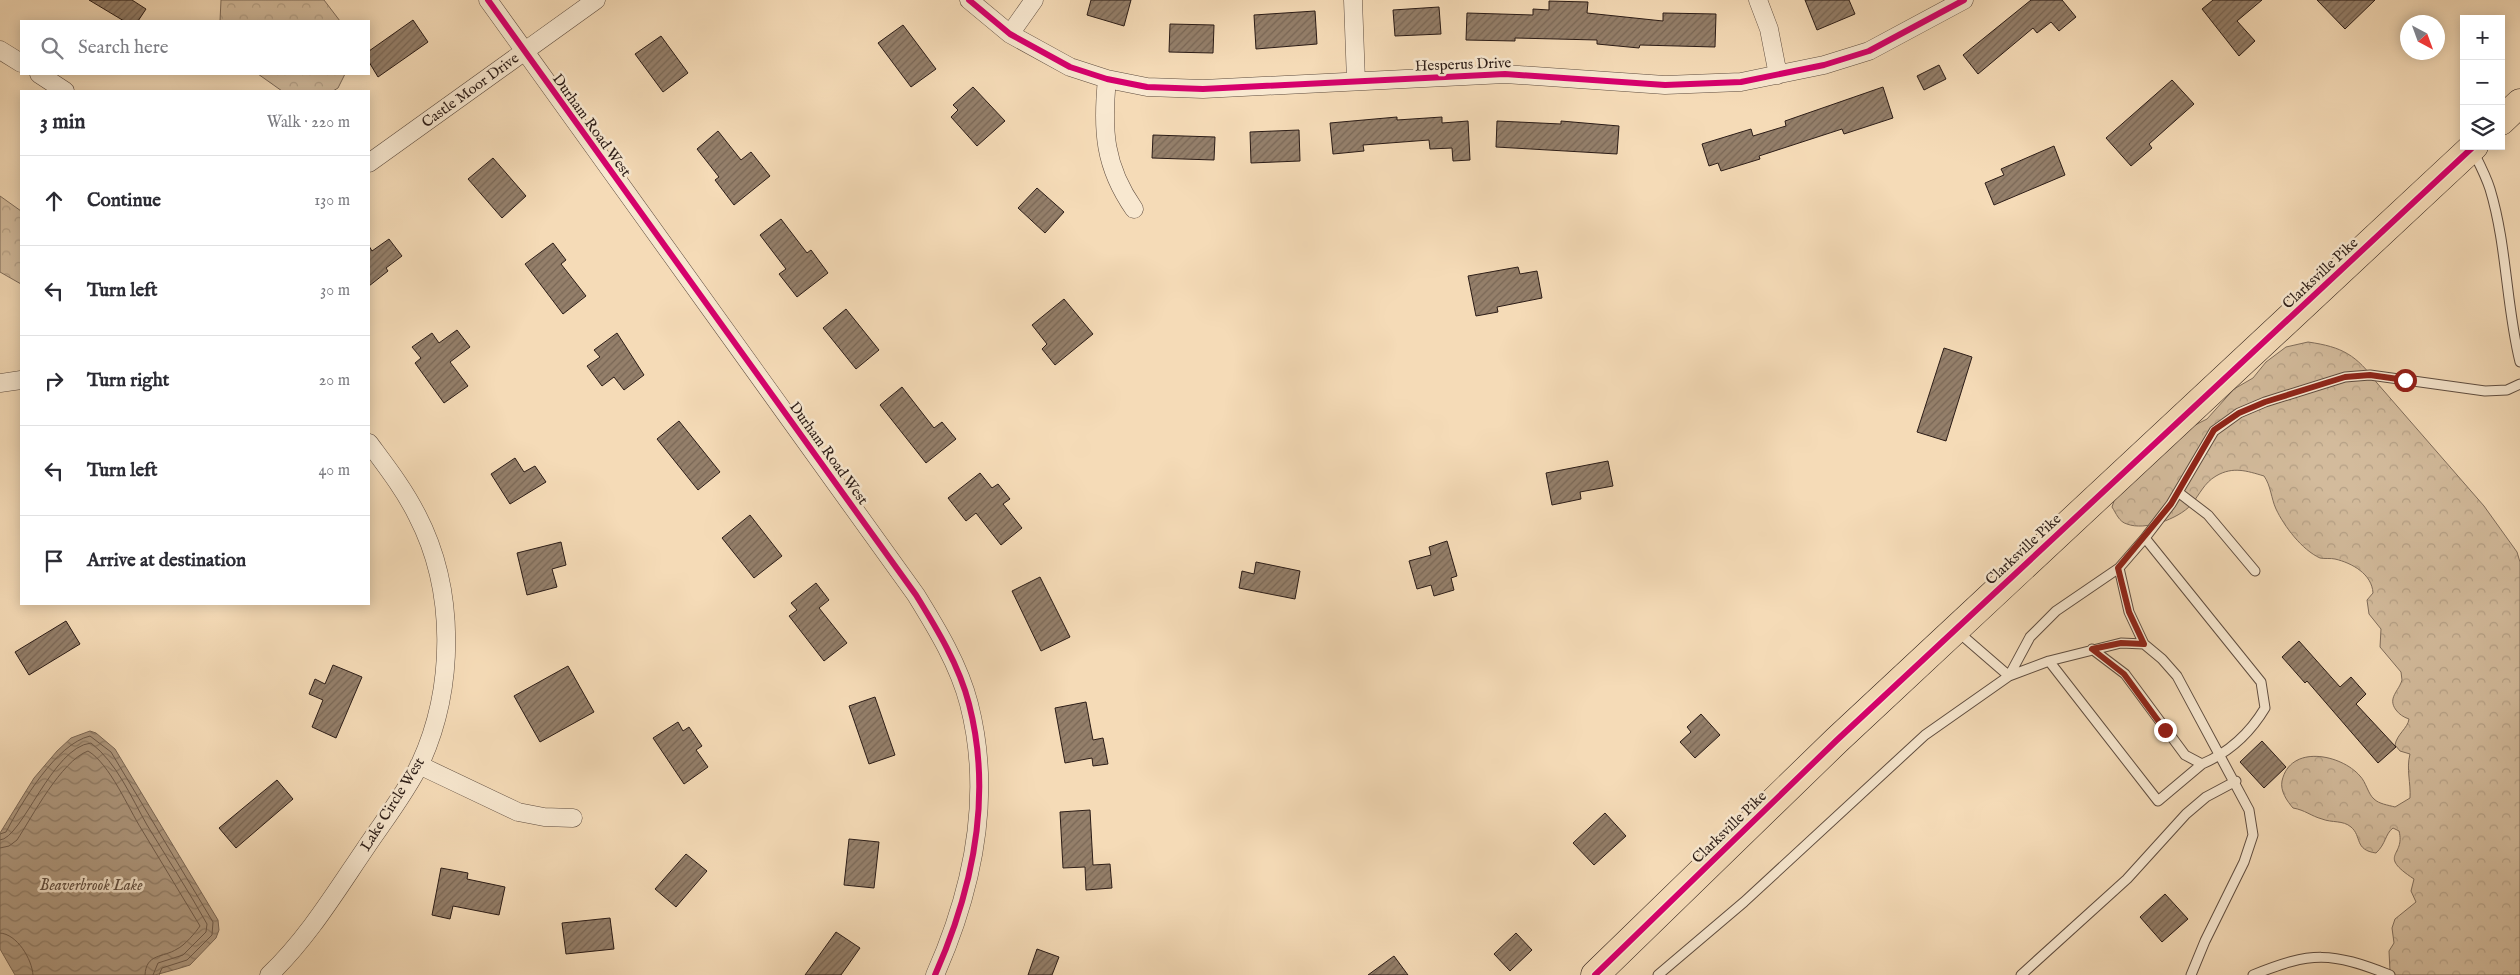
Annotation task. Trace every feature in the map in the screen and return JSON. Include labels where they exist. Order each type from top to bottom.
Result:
[{"type":"main road","points":[[2505,117],[2520,103]]},
{"type":"main road","name":"Clarksville Pike","points":[[1595,975],[1837,740],[2470,150]]},
{"type":"street","name":"Durham Road West","points":[[488,0],[916,595],[935,625],[956,666],[969,703],[977,745],[980,790],[979,828],[970,873],[956,920],[935,975]]},
{"type":"street","name":"Castle Moor Drive","points":[[370,162],[596,0]]},
{"type":"street","name":"Hesperus Drive","points":[[968,0],[1010,34],[1070,67],[1107,80],[1147,87],[1203,89],[1505,74],[1665,85],[1706,85],[1741,82],[1778,76],[1869,51],[1964,0]]},
{"type":"street","points":[[1010,34],[1034,0]]},
{"type":"street","points":[[1352,0],[1356,81]]},
{"type":"street","points":[[1758,0],[1769,29],[1778,76]]},
{"type":"street","points":[[0,50],[20,62]]},
{"type":"street","points":[[41,75],[63,90]]},
{"type":"street","points":[[1107,80],[1104,112],[1106,149],[1118,181],[1134,209]]},
{"type":"street","points":[[0,382],[20,380]]},
{"type":"street","name":"Lake Circle West","points":[[269,975],[298,944],[328,904],[419,765],[432,733],[446,662],[446,624],[440,586],[431,549],[417,516],[397,482],[370,444]]},
{"type":"street","points":[[419,765],[518,812],[544,817],[573,818]]},
{"type":"lane","points":[[2474,150],[2490,188],[2494,206],[2514,340],[2520,362]]},
{"type":"lane","points":[[2009,676],[2030,638],[2056,611],[2118,568],[2145,538],[2178,492],[2214,430],[2239,413],[2265,402],[2345,377],[2370,375],[2485,391],[2507,390],[2520,384]]},
{"type":"lane","points":[[2178,492],[2208,515],[2255,571]]},
{"type":"lane","points":[[2049,661],[2158,801],[2202,764],[2222,756],[2253,727],[2265,708],[2262,682],[2145,538]]},
{"type":"lane","points":[[2118,568],[2129,612],[2144,644],[2162,659],[2177,676],[2236,781],[2250,810],[2253,835],[2244,862],[2205,941],[2191,975]]},
{"type":"lane","points":[[1955,630],[2009,676]]},
{"type":"lane","points":[[1658,975],[1744,902],[1925,735],[2009,676],[2049,661],[2092,649],[2121,643],[2144,644]]},
{"type":"lane","points":[[2092,649],[2124,674],[2186,755],[2202,764]]},
{"type":"lane","points":[[2020,975],[2127,878],[2186,814],[2206,797],[2236,781]]},
{"type":"lane","points":[[2253,975],[2283,963],[2322,956],[2353,961],[2390,975]]},
{"type":"green space","points":[[221,0],[324,0],[339,20],[220,20]]},
{"type":"green space","points":[[259,75],[344,75],[338,88],[335,90],[281,90]]},
{"type":"green space","points":[[0,196],[20,210],[20,283],[0,272]]},
{"type":"green space","points":[[2308,342],[2340,350],[2362,365],[2484,506],[2517,552],[2520,562],[2520,975],[2386,975],[2390,971],[2389,951],[2394,943],[2392,928],[2395,919],[2416,902],[2411,891],[2414,879],[2403,871],[2394,860],[2399,846],[2399,831],[2393,828],[2376,853],[2369,851],[2361,846],[2351,827],[2341,822],[2326,820],[2293,808],[2283,792],[2282,781],[2287,769],[2305,757],[2317,756],[2341,762],[2352,768],[2362,779],[2372,797],[2378,802],[2395,807],[2410,798],[2408,765],[2410,754],[2400,751],[2395,745],[2409,719],[2398,713],[2393,702],[2394,695],[2401,684],[2401,672],[2380,647],[2381,629],[2369,614],[2367,600],[2373,593],[2372,586],[2365,575],[2348,563],[2335,559],[2320,558],[2307,549],[2294,537],[2279,516],[2264,476],[2252,472],[2234,470],[2216,476],[2205,485],[2191,505],[2185,510],[2170,519],[2152,525],[2134,526],[2124,523],[2112,507],[2115,498],[2191,427],[2207,419],[2234,389],[2253,378],[2266,362],[2286,347]]},
{"type":"water","name":"Beaverbrook Lake","points":[[90,731],[96,733],[115,749],[218,920],[219,930],[216,938],[190,965],[155,975],[15,975],[0,949],[0,833],[34,778],[57,751],[71,738]]},
{"type":"building","points":[[89,0],[132,0],[146,9],[139,20],[122,20]]},
{"type":"building","points":[[1091,0],[1131,0],[1124,26],[1087,15]]},
{"type":"building","points":[[1805,0],[1849,0],[1855,14],[1817,30]]},
{"type":"building","points":[[2031,0],[2062,0],[2076,17],[2059,31],[2051,22],[2037,33],[2033,28],[1978,74],[1963,55]]},
{"type":"building","points":[[2213,0],[2262,0],[2237,21],[2255,41],[2239,56],[2202,9]]},
{"type":"building","points":[[2317,0],[2375,0],[2345,29]]},
{"type":"building","points":[[1549,1],[1588,2],[1587,13],[1663,21],[1663,13],[1716,14],[1715,47],[1640,45],[1639,48],[1597,44],[1597,40],[1515,38],[1515,41],[1466,40],[1467,13],[1533,15],[1533,9],[1549,10]]},
{"type":"building","points":[[1439,7],[1441,34],[1395,36],[1393,10]]},
{"type":"building","points":[[1315,11],[1317,44],[1256,49],[1254,15]]},
{"type":"building","points":[[413,20],[428,42],[378,77],[370,64],[370,50]]},
{"type":"building","points":[[1170,24],[1214,25],[1213,53],[1169,52]]},
{"type":"building","points":[[903,25],[936,69],[911,87],[878,43]]},
{"type":"building","points":[[661,36],[688,73],[663,92],[635,54]]},
{"type":"building","points":[[1939,65],[1946,79],[1924,90],[1917,76]]},
{"type":"building","points":[[2172,80],[2194,104],[2149,144],[2152,148],[2131,166],[2106,138]]},
{"type":"building","points":[[973,87],[1005,121],[977,146],[951,117],[958,110],[953,105]]},
{"type":"building","points":[[1883,87],[1893,118],[1844,134],[1842,129],[1759,156],[1760,159],[1721,171],[1718,163],[1709,166],[1702,144],[1751,129],[1753,136],[1786,126],[1785,121]]},
{"type":"building","points":[[1397,117],[1397,120],[1442,117],[1442,123],[1468,121],[1470,160],[1453,161],[1452,148],[1430,149],[1429,140],[1363,145],[1364,151],[1333,154],[1330,123]]},
{"type":"building","points":[[1497,121],[1561,124],[1561,121],[1619,126],[1617,154],[1496,147]]},
{"type":"building","points":[[1299,130],[1300,161],[1251,163],[1250,132]]},
{"type":"building","points":[[718,131],[741,160],[751,152],[770,176],[734,205],[715,180],[719,177],[697,149]]},
{"type":"building","points":[[1153,135],[1215,137],[1214,160],[1152,158]]},
{"type":"building","points":[[2054,146],[2065,175],[1994,205],[1985,183],[2004,175],[2001,169]]},
{"type":"building","points":[[493,158],[526,196],[502,218],[468,179]]},
{"type":"building","points":[[1037,188],[1064,212],[1045,233],[1018,208]]},
{"type":"building","points":[[781,219],[807,253],[811,250],[828,273],[797,297],[779,274],[786,269],[760,235]]},
{"type":"building","points":[[389,239],[402,256],[386,268],[388,271],[370,285],[370,248],[372,251]]},
{"type":"building","points":[[553,243],[566,260],[561,264],[586,296],[563,314],[525,264]]},
{"type":"building","points":[[1518,267],[1520,274],[1537,271],[1542,298],[1497,307],[1498,312],[1476,316],[1468,276]]},
{"type":"building","points":[[1064,299],[1093,334],[1055,365],[1042,349],[1047,344],[1032,325]]},
{"type":"building","points":[[846,309],[879,350],[856,369],[823,328]]},
{"type":"building","points":[[457,330],[470,347],[450,362],[468,386],[444,403],[415,363],[421,358],[412,347],[432,333],[439,343]]},
{"type":"building","points":[[617,333],[644,375],[624,390],[614,377],[602,386],[587,366],[600,357],[594,350]]},
{"type":"building","points":[[1944,348],[1972,357],[1946,441],[1917,432]]},
{"type":"building","points":[[902,387],[934,428],[942,422],[956,439],[926,463],[880,405]]},
{"type":"building","points":[[679,421],[720,472],[698,490],[657,439]]},
{"type":"building","points":[[515,458],[524,472],[535,466],[546,482],[510,504],[491,474]]},
{"type":"building","points":[[1608,461],[1613,486],[1580,492],[1581,499],[1552,505],[1546,473]]},
{"type":"building","points":[[980,473],[992,488],[998,484],[1010,499],[1003,504],[1022,528],[1001,545],[976,513],[966,521],[948,498]]},
{"type":"building","points":[[750,515],[782,556],[754,578],[722,538]]},
{"type":"building","points":[[1447,541],[1457,576],[1451,578],[1454,590],[1434,596],[1431,585],[1417,589],[1409,561],[1431,555],[1429,547]]},
{"type":"building","points":[[561,542],[566,565],[552,569],[557,587],[527,595],[517,553]]},
{"type":"building","points":[[1256,562],[1300,571],[1295,599],[1239,588],[1242,571],[1254,574]]},
{"type":"building","points":[[1040,577],[1070,637],[1041,651],[1012,591]]},
{"type":"building","points":[[816,583],[829,600],[819,608],[847,643],[824,661],[789,616],[797,610],[791,603]]},
{"type":"building","points":[[66,621],[80,644],[29,675],[15,652]]},
{"type":"building","points":[[2299,641],[2340,687],[2351,677],[2366,694],[2356,704],[2396,747],[2378,763],[2307,681],[2305,683],[2282,657]]},
{"type":"building","points":[[333,665],[362,677],[336,738],[312,727],[323,700],[309,694],[315,679],[325,684]]},
{"type":"building","points":[[568,666],[594,712],[540,742],[514,696]]},
{"type":"building","points":[[875,697],[895,755],[869,764],[849,706]]},
{"type":"building","points":[[1086,702],[1093,740],[1103,738],[1108,764],[1093,766],[1092,758],[1065,763],[1055,708]]},
{"type":"building","points":[[1701,714],[1720,735],[1695,758],[1680,742],[1691,732],[1687,727]]},
{"type":"building","points":[[678,722],[683,731],[689,727],[702,746],[696,750],[708,767],[684,784],[653,738]]},
{"type":"building","points":[[2262,741],[2286,767],[2264,788],[2240,762]]},
{"type":"building","points":[[277,780],[293,799],[236,848],[219,828]]},
{"type":"building","points":[[1090,810],[1093,865],[1110,864],[1112,888],[1086,890],[1085,867],[1063,868],[1060,812]]},
{"type":"building","points":[[1605,813],[1626,836],[1594,865],[1573,843]]},
{"type":"building","points":[[849,839],[879,842],[874,888],[844,885]]},
{"type":"building","points":[[686,854],[707,871],[676,907],[655,889]]},
{"type":"building","points":[[441,868],[468,873],[467,879],[505,887],[499,915],[453,906],[450,919],[432,915]]},
{"type":"building","points":[[2165,894],[2188,919],[2162,942],[2140,917]]},
{"type":"building","points":[[610,918],[614,949],[566,954],[562,923]]},
{"type":"building","points":[[836,932],[860,948],[841,975],[805,975]]},
{"type":"building","points":[[1516,933],[1532,950],[1510,971],[1494,954]]},
{"type":"building","points":[[1037,949],[1059,957],[1052,975],[1028,975]]},
{"type":"building","points":[[1394,956],[1408,975],[1368,975]]},
{"type":"cycle path","points":[[488,0],[916,595],[953,661],[965,690],[976,739],[979,773],[979,808],[969,876],[960,909],[935,975]]},
{"type":"cycle path","points":[[969,0],[1010,34],[1070,67],[1107,79],[1147,87],[1203,89],[1505,74],[1665,85],[1741,82],[1824,65],[1869,51],[1964,0]]},
{"type":"cycle path","points":[[1595,975],[1837,740],[2470,150]]},
{"type":"route","points":[[2165,730],[2124,674],[2092,649],[2121,643],[2144,644],[2129,612],[2118,568],[2145,538],[2171,504],[2214,430],[2239,413],[2265,402],[2345,377],[2370,375],[2405,380]]}]
